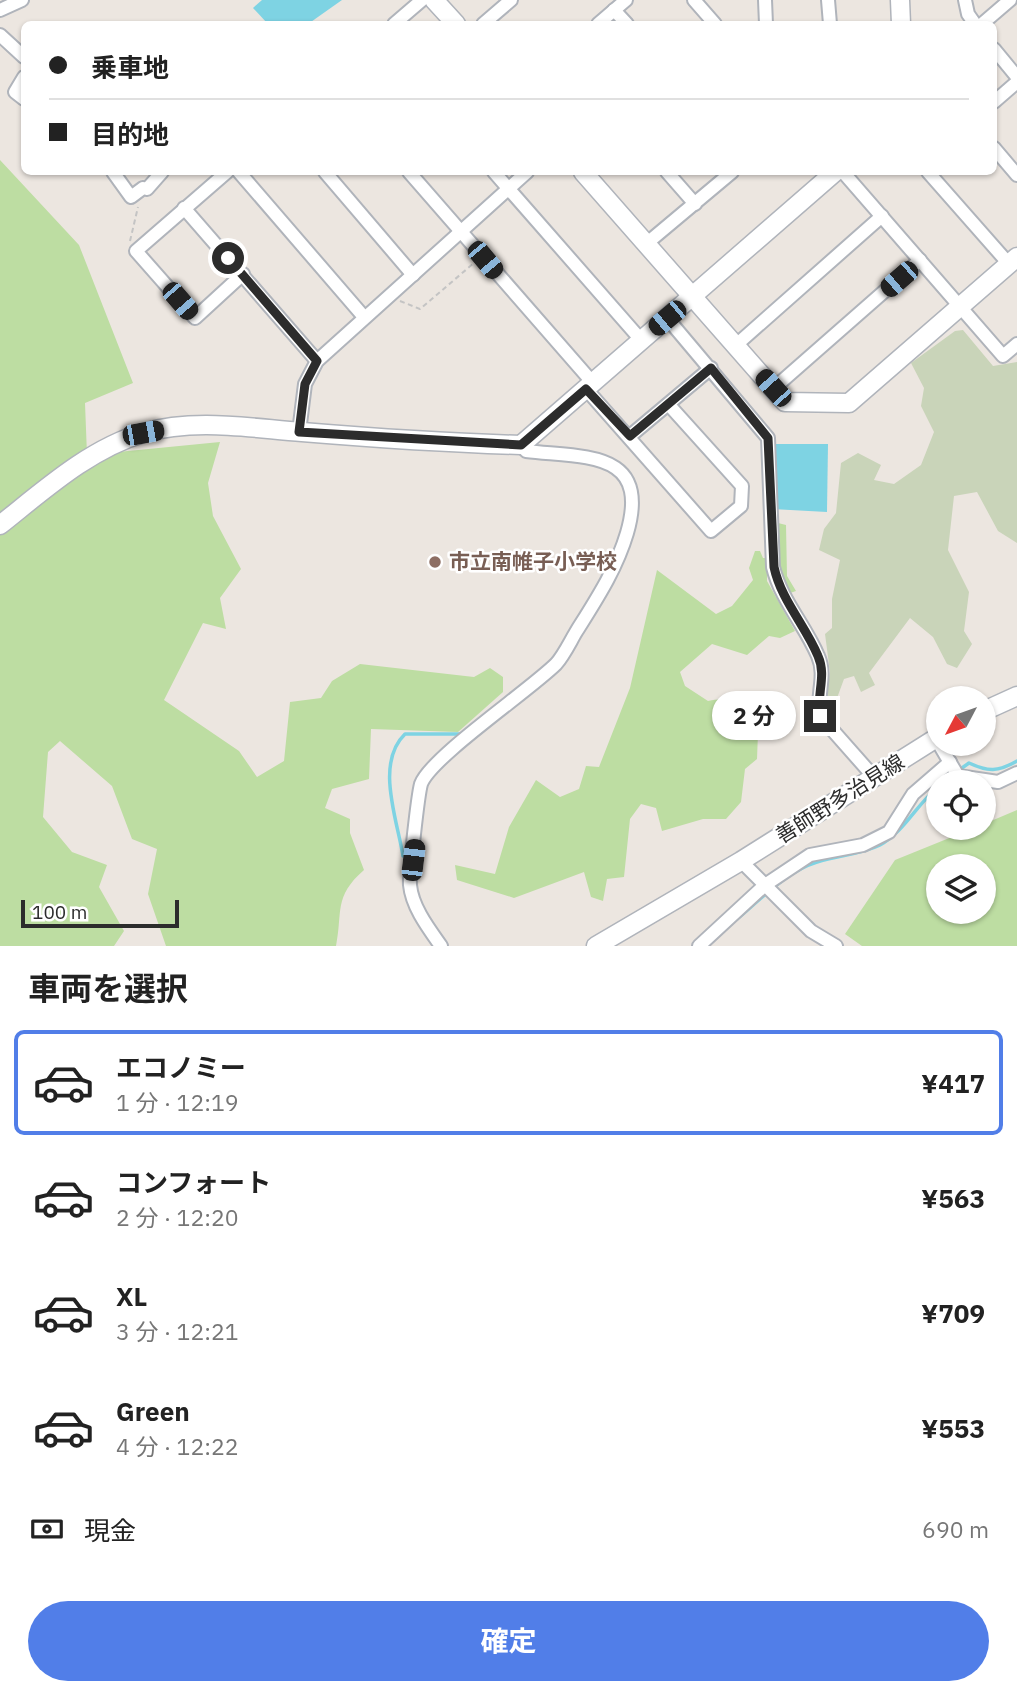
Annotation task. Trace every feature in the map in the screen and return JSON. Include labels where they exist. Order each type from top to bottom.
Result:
[{"type":"street","points":[[0,10],[22,0]]},
{"type":"street","points":[[398,21],[422,0]]},
{"type":"street","points":[[434,0],[453,21]]},
{"type":"street","points":[[486,21],[511,0]]},
{"type":"street","points":[[601,21],[626,0]]},
{"type":"street","points":[[694,0],[712,21]]},
{"type":"street","points":[[765,0],[766,21]]},
{"type":"street","points":[[828,0],[830,21]]},
{"type":"street","points":[[900,0],[901,21]]},
{"type":"street","points":[[965,0],[968,14],[973,21]]},
{"type":"street","points":[[986,21],[1010,0]]},
{"type":"street","points":[[614,10],[624,21]]},
{"type":"street","points":[[0,35],[21,54]]},
{"type":"street","points":[[997,53],[1017,79],[997,99]]},
{"type":"street","points":[[21,82],[15,92],[21,97]]},
{"type":"street","points":[[997,151],[1016,172]]},
{"type":"street","points":[[115,175],[131,197],[147,189],[159,175]]},
{"type":"street","points":[[223,175],[136,251],[195,318],[243,274]]},
{"type":"street","points":[[242,175],[364,317]]},
{"type":"street","points":[[328,175],[414,275]]},
{"type":"street","points":[[412,175],[710,531],[741,506],[742,486],[669,405]]},
{"type":"street","points":[[497,175],[642,341]]},
{"type":"street","points":[[299,432],[305,384],[317,361],[523,175]]},
{"type":"street","points":[[586,175],[785,402],[849,404],[1013,260],[931,175]]},
{"type":"street","points":[[670,175],[695,204]]},
{"type":"street","points":[[646,244],[729,175]]},
{"type":"street","points":[[0,525],[58,480],[110,445],[143,433],[210,425],[521,445],[832,175]]},
{"type":"street","points":[[846,175],[1003,356],[1017,344]]},
{"type":"street","points":[[184,208],[317,361]]},
{"type":"street","points":[[735,346],[882,216]]},
{"type":"street","points":[[773,388],[920,260]]},
{"type":"street","points":[[667,318],[768,438],[774,567],[778,585],[818,657],[823,676],[818,707],[820,716],[873,776]]},
{"type":"street","points":[[630,436],[711,368]]},
{"type":"street","points":[[440,945],[427,928],[410,886],[421,784],[429,772],[468,737],[558,662],[614,570],[634,510],[633,494],[624,473],[611,463],[597,458],[526,452],[521,445]]},
{"type":"street","points":[[996,706],[1017,696]]},
{"type":"street","name":"善師野多治見線","points":[[596,946],[741,861],[873,776],[926,747]]},
{"type":"street","points":[[947,756],[954,768],[998,782],[1017,773]]},
{"type":"street","points":[[699,946],[765,885],[810,855],[863,845],[884,835],[913,794],[954,768]]},
{"type":"street","points":[[741,861],[811,931],[836,946]]},
{"type":"path","points":[[136,251],[129,245],[131,231],[138,199],[147,189]]},
{"type":"path","points":[[390,296],[420,309],[482,256]]},
{"type":"green space","points":[[0,160],[79,245],[133,383],[85,403],[87,455],[220,442],[208,483],[213,516],[241,569],[220,598],[226,629],[203,623],[164,700],[239,751],[257,777],[284,761],[290,702],[321,698],[332,681],[360,664],[474,677],[490,668],[503,677],[503,692],[458,732],[371,729],[369,779],[332,789],[325,808],[350,819],[350,833],[364,870],[343,897],[336,946],[166,946],[148,894],[157,849],[132,839],[112,786],[60,741],[48,752],[43,817],[72,852],[107,865],[99,887],[124,931],[114,946],[0,946]]},
{"type":"green space","points":[[963,330],[993,366],[1017,362],[1017,543],[998,531],[977,492],[954,496],[948,550],[969,592],[964,631],[972,644],[957,668],[947,664],[933,637],[910,618],[869,673],[875,685],[861,692],[854,676],[844,679],[833,709],[825,707],[830,672],[825,634],[832,628],[832,599],[840,560],[819,550],[824,529],[836,513],[841,463],[858,453],[881,465],[874,480],[894,484],[921,465],[934,432],[921,406],[924,388],[911,363],[955,331]]},
{"type":"green space","points":[[778,523],[786,525],[787,576],[796,591],[787,594],[776,572],[767,574],[767,581],[795,631],[780,638],[769,636],[747,655],[712,644],[680,672],[685,686],[708,701],[738,701],[783,720],[784,726],[758,733],[757,759],[745,769],[741,802],[726,819],[703,819],[662,831],[656,808],[641,804],[630,819],[624,877],[607,879],[603,901],[591,897],[584,872],[514,898],[457,880],[455,865],[495,874],[509,827],[536,780],[560,797],[579,789],[586,766],[599,767],[630,688],[657,570],[716,614],[732,606],[753,580],[749,568],[755,551],[760,551],[763,558],[775,558]]},
{"type":"green space","points":[[1017,810],[1017,946],[862,946],[845,934],[895,860],[944,840],[996,840],[996,819]]},
{"type":"water","points":[[262,0],[342,0],[312,21],[265,21],[253,8]]},
{"type":"water","points":[[775,444],[828,444],[827,512],[772,509]]},
{"type":"waterway","points":[[403,856],[390,792],[391,760],[396,746],[405,734],[463,734]]},
{"type":"waterway","points":[[993,770],[1017,761]]},
{"type":"waterway","points":[[959,770],[969,763],[993,770]]},
{"type":"waterway","points":[[737,919],[775,886],[806,866],[880,845],[903,825],[926,798]]},
{"type":"place","name":"市立南帷子小学校","points":[[435,562]]},
{"type":"route","points":[[228,258],[317,361],[305,384],[299,432],[439,443],[521,445],[586,389],[630,436],[711,368],[768,438],[774,567],[778,585],[818,657],[823,676],[818,707],[820,716]]}]
